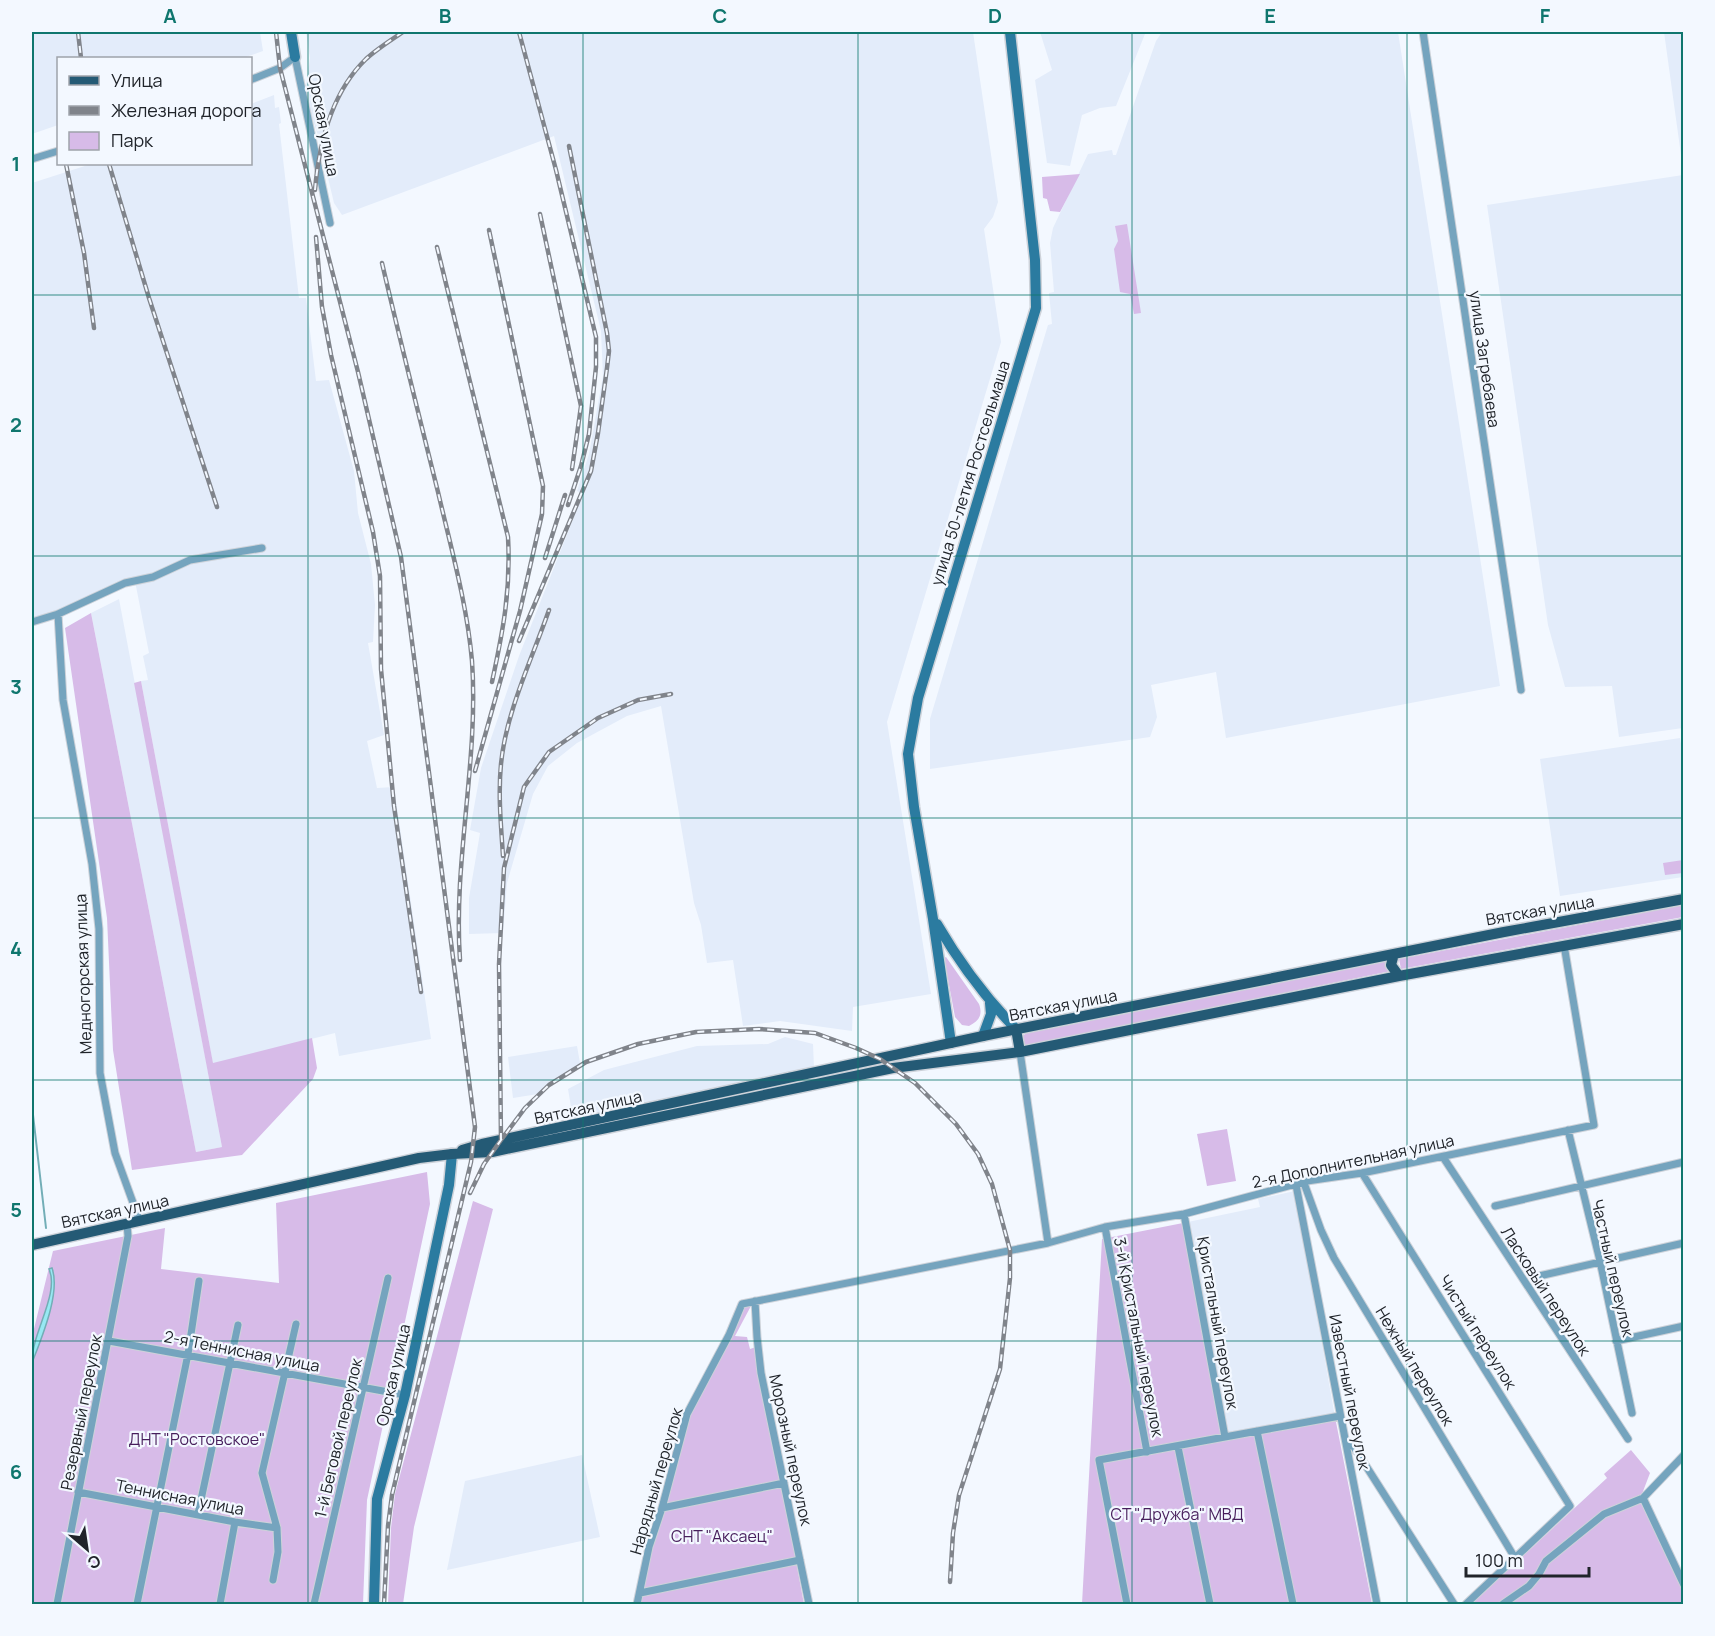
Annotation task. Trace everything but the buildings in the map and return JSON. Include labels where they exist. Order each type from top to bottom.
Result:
[{"type":"main road","name":"Орская улица","points":[[291,32],[295,57]]},
{"type":"main road","name":"улица 50-летия Ростсельмаша","points":[[951,1043],[914,807],[908,754],[918,698],[1036,308],[1035,261],[1010,32]]},
{"type":"main road","name":"Вятская улица","points":[[452,1154],[483,1144],[1016,1029],[1683,899]]},
{"type":"main road","points":[[933,919],[990,1003],[1016,1029],[1020,1052]]},
{"type":"main road","name":"Вятская улица","points":[[32,1245],[390,1164],[452,1154],[492,1152],[893,1068],[1020,1052],[1400,976],[1683,924]]},
{"type":"main road","points":[[1394,954],[1391,965],[1400,976]]},
{"type":"main road","points":[[973,1059],[991,1014],[990,1003]]},
{"type":"main road","points":[[951,1043],[954,1062]]},
{"type":"main road","name":"Орская улица","points":[[374,1605],[377,1499],[405,1395],[449,1185],[452,1154]]},
{"type":"street","name":"улица Загребаева","points":[[1423,32],[1521,690]]},
{"type":"street","points":[[252,79],[280,68],[295,57]]},
{"type":"street","name":"Орская улица","points":[[295,57],[330,223]]},
{"type":"street","points":[[32,159],[57,151]]},
{"type":"street","points":[[32,622],[57,614],[125,583],[153,577],[190,560],[262,548]]},
{"type":"street","name":"Медногорская улица","points":[[57,614],[63,700],[92,864],[99,929],[100,1073],[115,1153],[140,1222]]},
{"type":"street","name":"2-я Дополнительная улица","points":[[742,1304],[1048,1243],[1105,1227],[1185,1214],[1300,1184],[1594,1125],[1564,945]]},
{"type":"street","points":[[1020,1052],[1048,1243]]},
{"type":"street","name":"Частный переулок","points":[[1568,1130],[1600,1262],[1632,1413]]},
{"type":"street","name":"Ласковый переулок","points":[[1443,1157],[1628,1439]]},
{"type":"street","points":[[1495,1206],[1683,1161]]},
{"type":"street","name":"Чистый переулок","points":[[1362,1173],[1570,1506],[1515,1558]]},
{"type":"street","name":"Известный переулок","points":[[1300,1184],[1340,1416],[1377,1605]]},
{"type":"street","name":"Нежный переулок","points":[[1300,1184],[1334,1257],[1515,1558]]},
{"type":"street","name":"Кристальный переулок","points":[[1185,1214],[1226,1437]]},
{"type":"street","name":"Резервный переулок","points":[[57,1605],[109,1341],[128,1236],[127,1224]]},
{"type":"street","name":"3-й Кристальный переулок","points":[[1105,1227],[1147,1452]]},
{"type":"street","points":[[1539,1276],[1683,1243]]},
{"type":"street","name":"1-й Беговой переулок","points":[[314,1605],[388,1278]]},
{"type":"street","points":[[137,1605],[188,1354],[200,1281]]},
{"type":"street","name":"Морозный переулок","points":[[756,1301],[761,1373],[809,1605]]},
{"type":"street","name":"Нарядный переулок","points":[[637,1605],[649,1547],[687,1414],[729,1335],[742,1304]]},
{"type":"street","points":[[273,1581],[278,1552],[278,1528],[262,1473],[296,1324]]},
{"type":"street","points":[[198,1514],[238,1325]]},
{"type":"street","points":[[1616,1341],[1683,1326]]},
{"type":"street","name":"2-я Теннисная улица","points":[[109,1341],[405,1395]]},
{"type":"street","points":[[1127,1605],[1099,1460],[1340,1416]]},
{"type":"street","points":[[1257,1431],[1293,1605]]},
{"type":"street","points":[[1346,1443],[1352,1444],[1454,1605]]},
{"type":"street","points":[[1178,1447],[1210,1605]]},
{"type":"street","points":[[1503,1605],[1529,1586],[1546,1561],[1604,1514],[1643,1498],[1683,1455]]},
{"type":"street","points":[[662,1508],[784,1483]]},
{"type":"street","name":"Теннисная улица","points":[[78,1492],[278,1528]]},
{"type":"street","points":[[1643,1498],[1683,1585]]},
{"type":"street","points":[[220,1605],[235,1522]]},
{"type":"street","points":[[1466,1605],[1515,1558]]},
{"type":"street","points":[[640,1593],[800,1560]]},
{"type":"shaded area","points":[[32,32],[260,32],[263,51],[246,57],[57,57],[57,125],[32,134]]},
{"type":"shaded area","points":[[306,32],[973,32],[998,202],[993,217],[984,229],[1001,342],[887,722],[931,994],[853,1007],[852,1031],[780,1021],[743,1026],[733,960],[707,963],[701,925],[694,903],[661,706],[627,716],[577,743],[548,766],[533,794],[507,883],[503,933],[469,934],[469,898],[480,833],[470,830],[481,768],[519,656],[583,494],[577,491],[589,454],[603,376],[601,331],[554,136],[342,215],[334,203],[324,161],[326,148],[319,139],[310,111],[306,86],[310,58]]},
{"type":"shaded area","points":[[1040,32],[1144,32],[1145,34],[1116,106],[1100,108],[1082,115],[1070,166],[1047,163],[1035,80],[1052,70]]},
{"type":"shaded area","points":[[1162,32],[1398,32],[1500,686],[1226,738],[1216,672],[1151,685],[1157,717],[1150,737],[930,769],[930,719],[1048,325],[1052,324],[1049,293],[1054,292],[1050,243],[1053,228],[1088,154],[1112,150],[1113,155],[1116,155],[1156,41]]},
{"type":"shaded area","points":[[1664,32],[1683,32],[1684,155],[1681,155]]},
{"type":"shaded area","points":[[274,95],[275,108],[279,107],[299,298],[306,298],[316,381],[329,380],[354,471],[358,513],[371,564],[375,605],[373,642],[368,643],[384,735],[367,741],[377,788],[394,787],[431,1039],[339,1056],[335,1033],[213,1064],[141,681],[148,680],[143,656],[149,653],[135,581],[32,623],[32,183],[88,165],[252,165],[252,104]]},
{"type":"shaded area","points":[[1683,175],[1683,728],[1619,737],[1612,686],[1565,687],[1548,625],[1487,205]]},
{"type":"shaded area","points":[[119,599],[222,1147],[196,1152],[91,613]]},
{"type":"shaded area","points":[[1680,738],[1684,760],[1683,877],[1560,896],[1540,759]]},
{"type":"shaded area","points":[[785,1037],[813,1044],[814,1068],[573,1119],[568,1089],[604,1070],[697,1046],[768,1044]]},
{"type":"shaded area","points":[[577,1046],[580,1063],[538,1094],[513,1098],[508,1057]]},
{"type":"shaded area","points":[[1295,1191],[1335,1417],[1224,1438],[1183,1223],[1260,1207],[1258,1199]]},
{"type":"shaded area","points":[[582,1455],[600,1537],[447,1570],[465,1481]]},
{"type":"green space","points":[[1080,174],[1060,212],[1050,211],[1047,199],[1043,198],[1042,177]]},
{"type":"green space","points":[[1127,224],[1141,313],[1134,314],[1130,294],[1120,292],[1114,249],[1118,241],[1115,226]]},
{"type":"green space","points":[[91,613],[196,1152],[222,1147],[134,683],[141,681],[213,1063],[312,1038],[317,1068],[313,1079],[242,1155],[132,1170],[113,1050],[107,918],[65,628]]},
{"type":"green space","points":[[1683,860],[1683,873],[1665,875],[1663,863]]},
{"type":"green space","points":[[1683,905],[1683,917],[1401,969],[1399,959]]},
{"type":"green space","points":[[946,957],[979,1004],[981,1011],[979,1017],[969,1026],[962,1025],[955,1017],[944,958]]},
{"type":"green space","points":[[1388,961],[1391,971],[1031,1045],[1024,1045],[1022,1036],[1027,1033]]},
{"type":"green space","points":[[1227,1129],[1236,1181],[1207,1186],[1197,1134]]},
{"type":"green space","name":"ДНТ \"Ростовское\"","points":[[427,1172],[430,1204],[367,1500],[363,1604],[32,1604],[32,1337],[53,1251],[165,1228],[161,1269],[279,1283],[276,1203]]},
{"type":"green space","points":[[473,1201],[493,1209],[414,1527],[403,1604],[388,1604],[391,1528],[395,1494]]},
{"type":"green space","name":"СТ \"Дружба\" МВД","points":[[1183,1223],[1224,1438],[1335,1417],[1372,1604],[1082,1604],[1102,1239]]},
{"type":"green space","name":"СНТ \"Аксаец\"","points":[[752,1304],[735,1336],[747,1337],[750,1349],[756,1347],[804,1604],[636,1604],[676,1443],[743,1305]]},
{"type":"green space","points":[[1631,1450],[1650,1473],[1642,1494],[1642,1502],[1683,1592],[1683,1604],[1471,1604],[1607,1478],[1604,1474]]},
{"type":"water","points":[[52,1268],[54,1290],[52,1303],[32,1363],[36,1340],[51,1290],[49,1269]]},
{"type":"waterway","points":[[32,1106],[46,1228]]},
{"type":"railway","points":[[78,32],[81,57]]},
{"type":"railway","points":[[276,32],[280,68],[358,372],[401,557],[475,1127],[471,1162],[392,1495],[384,1604]]},
{"type":"railway","points":[[315,190],[324,137],[344,87],[366,59],[403,32]]},
{"type":"railway","points":[[519,32],[556,170],[596,337],[596,367],[589,434],[568,505]]},
{"type":"railway","points":[[519,641],[591,471],[609,351],[569,146]]},
{"type":"railway","points":[[66,165],[84,253],[94,328]]},
{"type":"railway","points":[[109,165],[149,298],[217,507]]},
{"type":"railway","points":[[540,214],[581,406],[572,469]]},
{"type":"railway","points":[[475,771],[520,611],[542,514],[543,486],[489,230]]},
{"type":"railway","points":[[316,237],[322,307],[331,355],[373,532],[380,576],[381,669],[394,806],[421,992]]},
{"type":"railway","points":[[437,247],[508,537],[505,610],[492,682]]},
{"type":"railway","points":[[382,263],[453,555],[470,640],[472,736],[460,885],[460,960]]},
{"type":"railway","points":[[545,558],[565,495]]},
{"type":"railway","points":[[503,856],[500,787],[504,744],[520,686],[549,610]]},
{"type":"railway","points":[[501,1140],[499,964],[504,868],[524,787],[549,752],[598,718],[638,700],[671,694]]},
{"type":"railway","points":[[470,1193],[484,1164],[501,1140],[525,1108],[549,1085],[586,1062],[638,1044],[696,1032],[759,1029],[815,1033],[880,1059],[915,1083],[956,1124],[978,1154],[992,1184],[1010,1250],[1010,1278],[1000,1369],[959,1495],[953,1533],[950,1582]]}]
